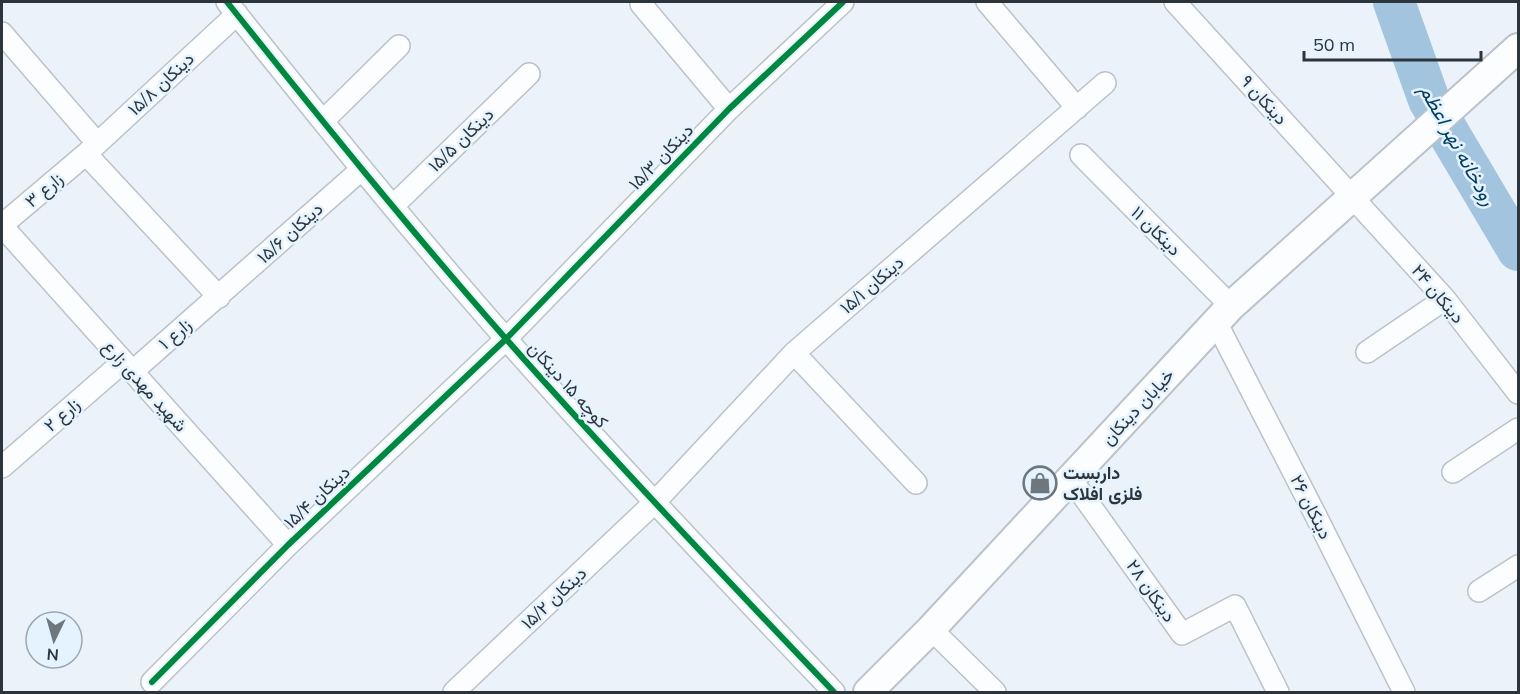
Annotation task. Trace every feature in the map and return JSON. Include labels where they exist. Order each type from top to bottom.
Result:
[{"type":"main road","name":"خیابان دینکان","points":[[868,693],[931,629],[1224,314],[1518,48]]},
{"type":"street","name":"۱۵/۳ دینکان","points":[[506,339],[729,109],[843,2]]},
{"type":"street","points":[[987,2],[1077,108]]},
{"type":"street","name":"۹ دینکان","points":[[1175,2],[1353,198]]},
{"type":"street","points":[[640,4],[729,109]]},
{"type":"street","name":"کوچه ۱۵ دینکان","points":[[232,8],[362,169],[506,339],[654,503],[834,693]]},
{"type":"street","name":"۱۵/۸ دینکان","points":[[92,149],[232,8]]},
{"type":"street","points":[[2,33],[92,149],[219,297]]},
{"type":"street","points":[[323,121],[399,46]]},
{"type":"street","name":"۱۵/۵ دینکان","points":[[393,206],[529,74]]},
{"type":"street","name":"۱۵/۱ دینکان","points":[[654,503],[794,353],[1106,83]]},
{"type":"street","name":"۳ زارع","points":[[2,226],[92,149]]},
{"type":"street","name":"۱۱ دینکان","points":[[1081,155],[1224,314]]},
{"type":"street","name":"۱۵/۶ دینکان","points":[[219,297],[362,169]]},
{"type":"street","name":"۲۴ دینکان","points":[[1353,198],[1444,299],[1518,393]]},
{"type":"street","name":"شهید مهدی زارع","points":[[2,226],[288,545]]},
{"type":"street","name":"۱ زارع","points":[[128,367],[219,297]]},
{"type":"street","points":[[1367,352],[1444,299]]},
{"type":"street","name":"۲۶ دینکان","points":[[1224,314],[1314,512],[1404,693]]},
{"type":"street","name":"۱۵/۴ دینکان","points":[[152,682],[288,545],[506,339]]},
{"type":"street","points":[[794,353],[916,483]]},
{"type":"street","name":"۲ زارع","points":[[2,467],[128,367]]},
{"type":"street","points":[[1453,472],[1518,429]]},
{"type":"street","name":"۲۸ دینکان","points":[[1071,478],[1182,634],[1235,606],[1278,693]]},
{"type":"street","name":"۱۵/۲ دینکان","points":[[454,693],[654,503]]},
{"type":"street","points":[[1479,591],[1518,566]]},
{"type":"street","points":[[931,629],[995,693]]},
{"type":"waterway","name":"رودخانه نهر اعظم","points":[[1394,2],[1429,100],[1518,250]]},
{"type":"cycle path","points":[[227,2],[435,257],[507,340],[669,518],[834,692]]},
{"type":"cycle path","points":[[152,682],[288,545],[506,339],[729,109],[843,2]]},
{"type":"place","name":"داربست فلزی افلاک","points":[[1040,483]]}]
